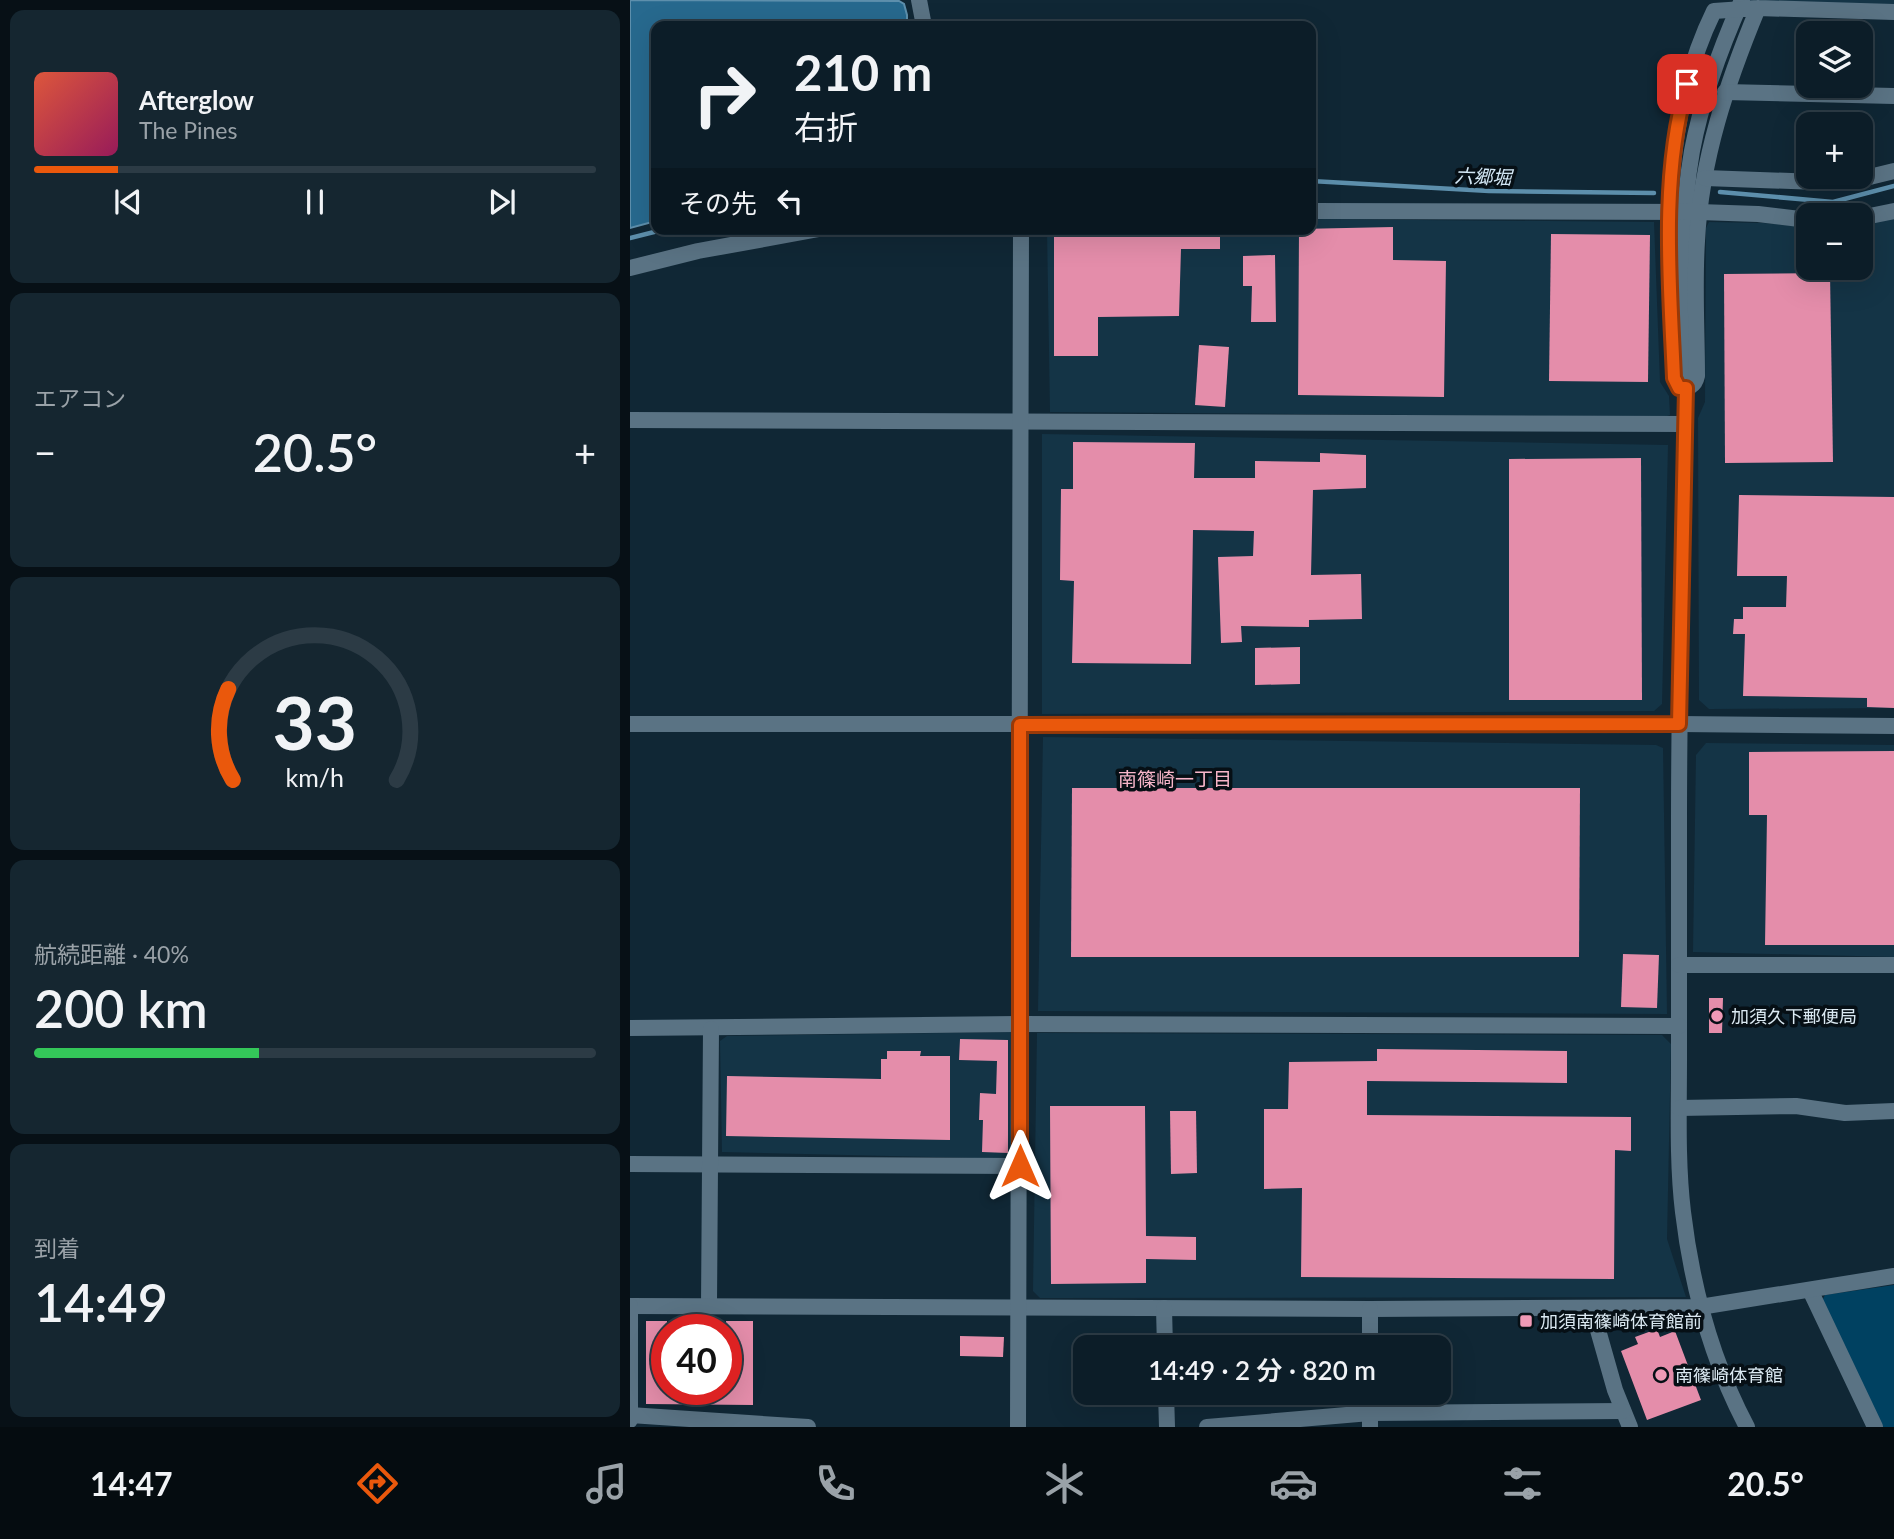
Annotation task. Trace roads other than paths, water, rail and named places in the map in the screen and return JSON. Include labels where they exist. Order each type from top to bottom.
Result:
[{"type":"street","points":[[919,0],[923,21]]},
{"type":"street","points":[[1742,0],[1718,57],[1699,118],[1688,179],[1684,224],[1686,388],[1679,724],[1679,1108],[1682,1209],[1700,1307],[1718,1360],[1747,1427]]},
{"type":"street","points":[[1758,8],[1725,92],[1713,134],[1696,242],[1697,376],[1696,382],[1686,388],[1679,388],[1674,378],[1670,214],[1675,144],[1681,103],[1701,38],[1714,11],[1758,8],[1894,12]]},
{"type":"street","points":[[1725,92],[1894,96]]},
{"type":"street","points":[[1705,178],[1845,183],[1894,171]]},
{"type":"street","points":[[1316,211],[1699,212],[1796,219]]},
{"type":"street","points":[[1873,215],[1894,211]]},
{"type":"street","points":[[630,268],[698,251],[785,235]]},
{"type":"street","points":[[1018,1427],[1021,235]]},
{"type":"street","points":[[630,419],[1685,424]]},
{"type":"street","points":[[630,724],[1894,726]]},
{"type":"street","points":[[1679,965],[1894,965]]},
{"type":"street","points":[[630,1028],[1020,1024],[1679,1026]]},
{"type":"street","points":[[709,1305],[710,1029]]},
{"type":"street","points":[[1679,1108],[1796,1106],[1845,1113],[1894,1111]]},
{"type":"street","points":[[630,1164],[1020,1166]]},
{"type":"street","points":[[808,1427],[630,1417],[630,1306],[1700,1307],[1894,1276]]},
{"type":"street","points":[[1810,1290],[1875,1427]]},
{"type":"street","points":[[1164,1308],[1165,1335]]},
{"type":"street","points":[[1370,1308],[1370,1335]]},
{"type":"street","points":[[1592,1308],[1630,1427]]},
{"type":"street","points":[[1166,1405],[1167,1427]]},
{"type":"street","points":[[1207,1427],[1623,1411]]},
{"type":"waterway","name":"六郷堀","points":[[1316,181],[1489,191],[1654,193]]},
{"type":"waterway","name":"六郷堀","points":[[1720,192],[1833,202],[1894,186]]},
{"type":"waterway","name":"六郷堀","points":[[630,238],[651,233]]},
{"type":"place","name":"加須久下郵便局","points":[[1717,1016]]},
{"type":"place","name":"加須南篠崎体育館前","points":[[1526,1321]]},
{"type":"place","name":"南篠崎体育館","points":[[1661,1375]]},
{"type":"district","name":"南篠崎一丁目","points":[[1175,778]]}]
